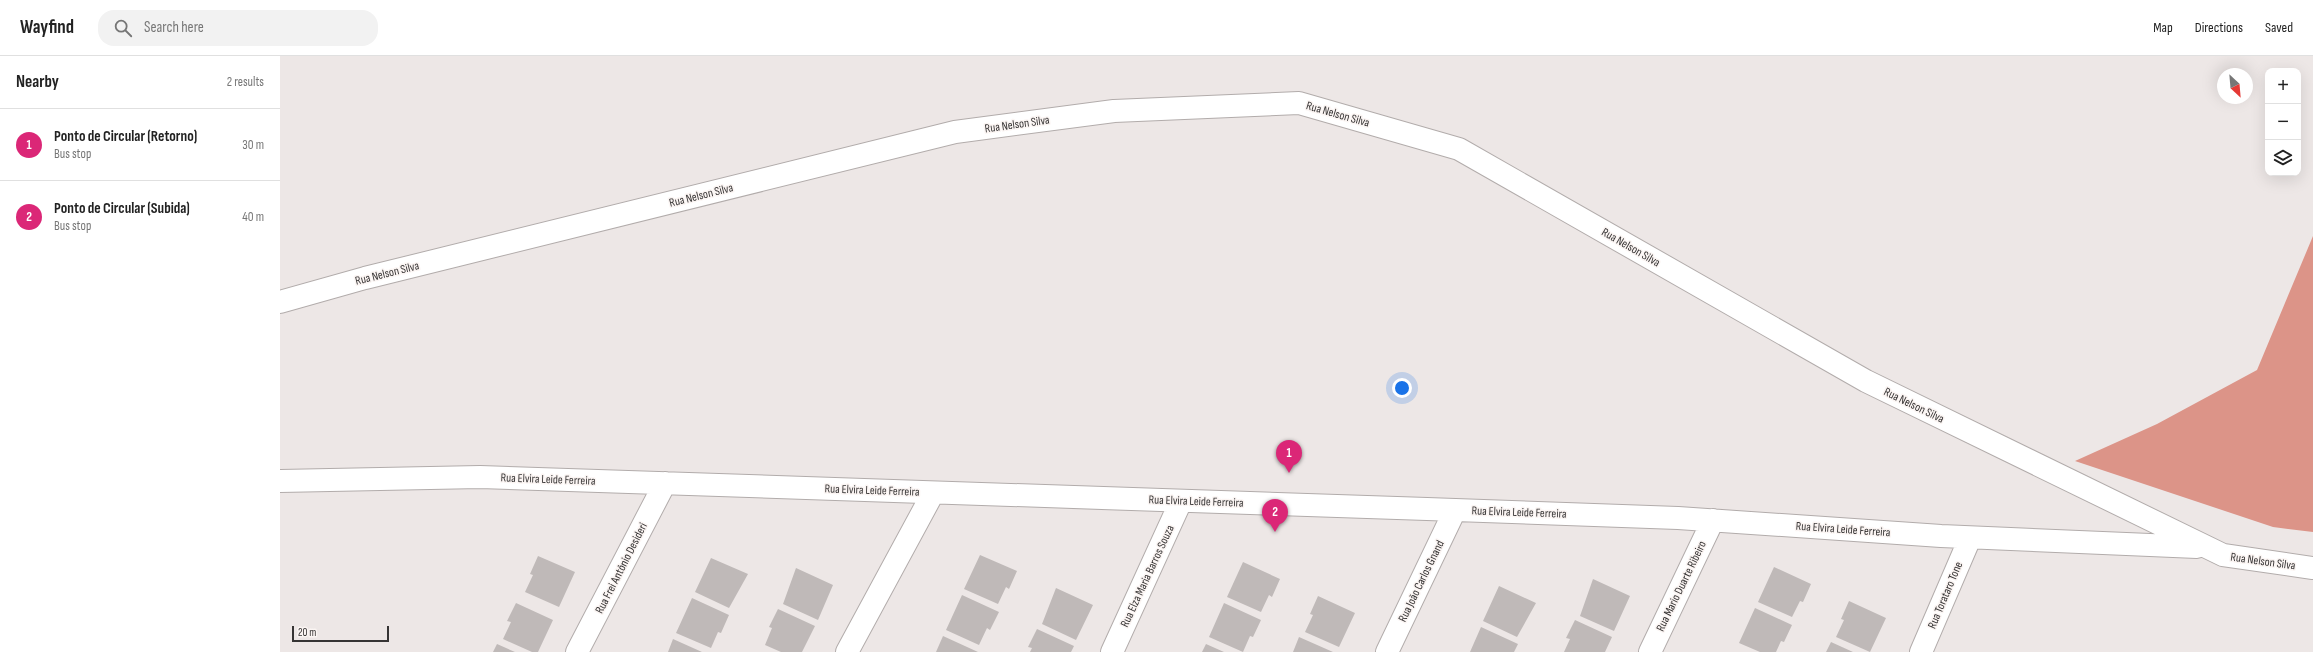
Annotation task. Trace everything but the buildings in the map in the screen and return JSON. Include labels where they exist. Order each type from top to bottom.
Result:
[{"type":"street","name":"Rua Nelson Silva","points":[[280,302],[365,278],[955,132],[1114,111],[1299,102],[1459,149],[1866,381],[2223,555],[2313,568]]},
{"type":"street","name":"Rua Elvira Leide Ferreira","points":[[280,481],[480,477],[1455,510],[1713,520],[1970,538],[2206,547]]},
{"type":"street","name":"Rua Frei Antônio Desideri","points":[[577,652],[665,483]]},
{"type":"street","points":[[847,652],[933,493]]},
{"type":"street","name":"Rua Elza Maria Barros Souza","points":[[1112,652],[1181,501]]},
{"type":"street","name":"Rua João Carlos Gnand","points":[[1387,652],[1455,510]]},
{"type":"street","name":"Rua Mario Duarte Ribeiro","points":[[1650,652],[1713,520]]},
{"type":"street","name":"Rua Torataro Tone","points":[[1921,652],[1970,538]]},
{"type":"shaded area","points":[[2313,236],[2313,532],[2273,527],[2075,461],[2157,424],[2257,370]]},
{"type":"place","name":"Ponto de Circular (Retorno)","points":[[1289,473]]},
{"type":"place","name":"Ponto de Circular (Subida)","points":[[1275,532]]}]
